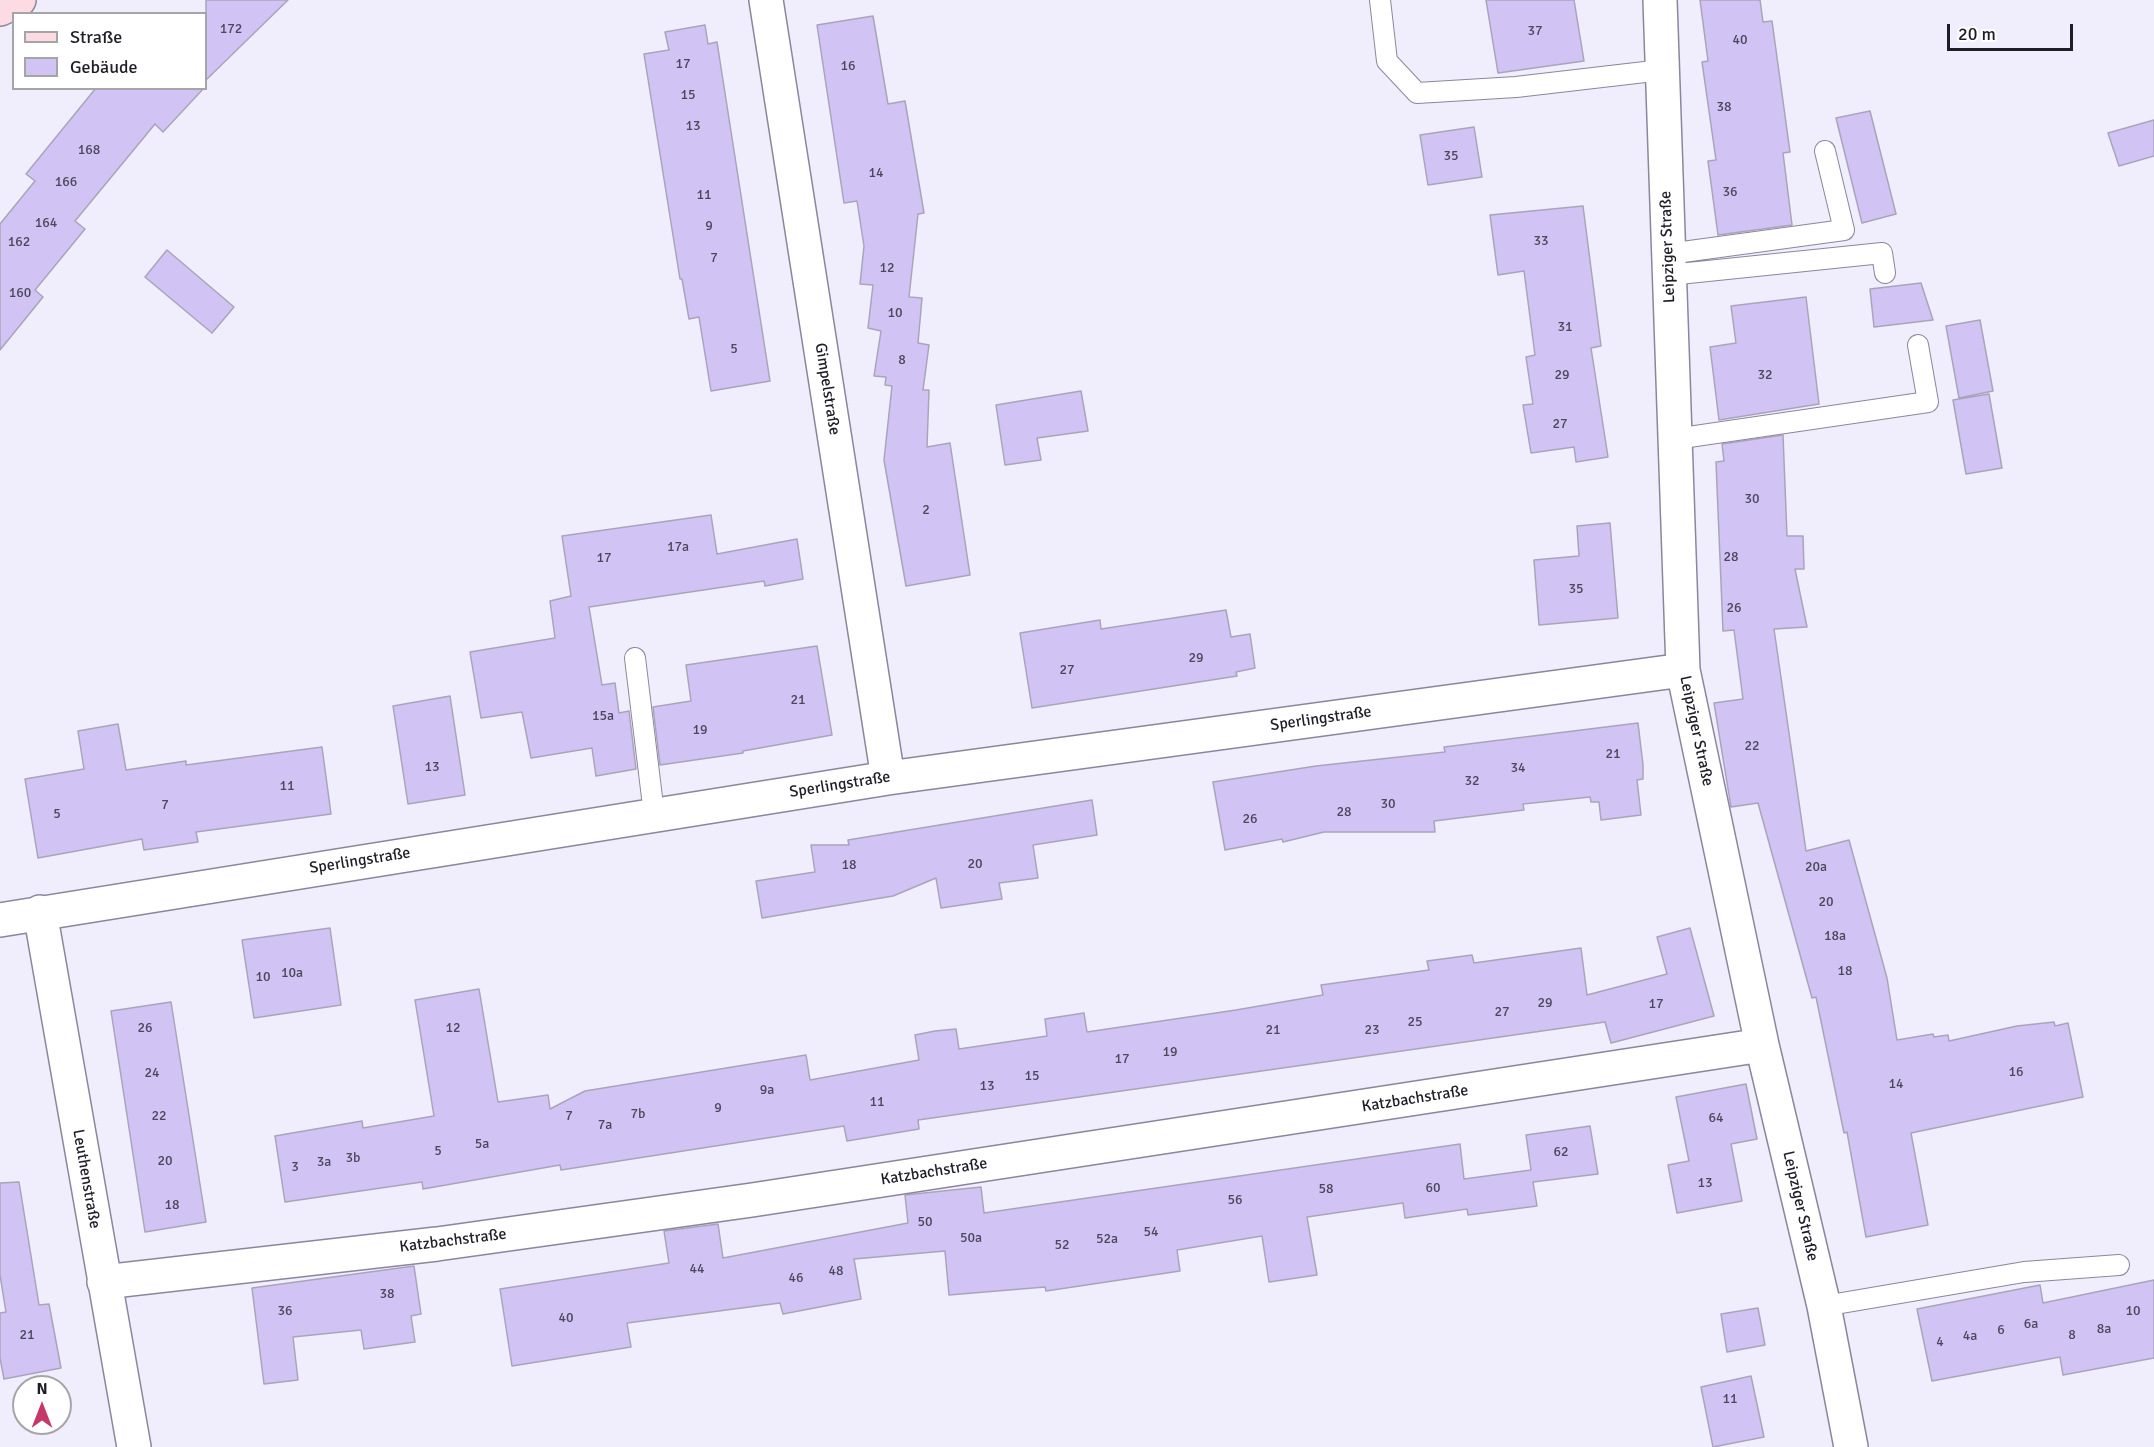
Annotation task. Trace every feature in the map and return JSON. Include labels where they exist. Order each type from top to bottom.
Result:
[{"type":"street","points":[[0,9],[19,0]]},
{"type":"street","name":"Gimpelstraße","points":[[766,0],[888,778]]},
{"type":"street","name":"Leipziger Straße","points":[[1659,0],[1683,670],[1762,1045],[1824,1306],[1851,1447]]},
{"type":"street","name":"Sperlingstraße","points":[[0,920],[888,778],[1683,670]]},
{"type":"street","name":"Leuthenstraße","points":[[40,912],[134,1447]]},
{"type":"street","name":"Katzbachstraße","points":[[104,1282],[437,1244],[752,1200],[1762,1045]]},
{"type":"lane","points":[[1380,0],[1387,61],[1417,93],[1516,87],[1662,70]]},
{"type":"lane","points":[[1669,265],[1844,230],[1825,152]]},
{"type":"lane","points":[[1669,265],[1882,253],[1885,273]]},
{"type":"lane","points":[[1675,439],[1928,402],[1918,345]]},
{"type":"lane","points":[[635,658],[654,814]]},
{"type":"lane","points":[[1824,1306],[2024,1272],[2119,1266]]},
{"type":"building","points":[[206,0],[288,0],[207,79]]},
{"type":"building","points":[[1486,0],[1574,0],[1584,61],[1498,73]]},
{"type":"building","points":[[1700,0],[1760,0],[1763,22],[1772,21],[1790,152],[1783,153],[1792,225],[1718,235],[1708,161],[1716,160],[1702,62],[1708,61]]},
{"type":"building","points":[[873,16],[888,104],[905,101],[924,213],[918,214],[909,297],[922,298],[918,343],[929,345],[923,390],[929,390],[927,447],[950,443],[970,575],[906,586],[884,460],[892,386],[885,385],[886,377],[874,376],[881,331],[868,328],[873,285],[860,284],[864,246],[857,201],[844,203],[817,25]]},
{"type":"building","points":[[705,25],[708,44],[717,42],[770,381],[711,391],[699,317],[689,319],[682,279],[680,279],[644,54],[669,50],[665,32]]},
{"type":"building","points":[[94,90],[202,90],[163,132],[155,124],[75,221],[85,229],[35,290],[43,297],[0,350],[0,224],[35,181],[26,174]]},
{"type":"building","points":[[1870,111],[1896,214],[1862,223],[1836,118]]},
{"type":"building","points":[[2154,120],[2154,156],[2119,166],[2108,133]]},
{"type":"building","points":[[1474,127],[1482,177],[1428,185],[1420,135]]},
{"type":"building","points":[[1583,206],[1601,346],[1591,348],[1608,457],[1576,462],[1574,447],[1531,453],[1523,405],[1533,404],[1526,357],[1535,355],[1524,271],[1498,275],[1490,215]]},
{"type":"building","points":[[167,250],[234,307],[212,333],[145,277]]},
{"type":"building","points":[[1921,283],[1933,320],[1874,327],[1870,289]]},
{"type":"building","points":[[1806,297],[1819,404],[1719,420],[1710,347],[1736,343],[1731,306]]},
{"type":"building","points":[[1980,320],[1993,391],[1959,398],[1946,326]]},
{"type":"building","points":[[1081,391],[1088,431],[1037,438],[1041,460],[1005,465],[996,405]]},
{"type":"building","points":[[1989,394],[2002,468],[1966,474],[1953,400]]},
{"type":"building","points":[[1783,435],[1787,536],[1803,536],[1804,569],[1795,569],[1807,627],[1774,629],[1806,851],[1849,840],[1887,978],[1897,1040],[1933,1034],[1934,1037],[1948,1035],[1949,1041],[2017,1026],[2054,1022],[2055,1026],[2068,1023],[2083,1097],[1911,1133],[1928,1225],[1866,1237],[1847,1132],[1844,1133],[1816,997],[1812,998],[1758,803],[1731,807],[1714,703],[1743,699],[1734,630],[1723,631],[1716,462],[1724,461],[1722,444]]},
{"type":"building","points":[[711,515],[717,554],[797,539],[803,579],[765,586],[764,581],[589,607],[602,685],[615,683],[619,713],[629,711],[636,769],[596,776],[592,748],[531,758],[522,712],[481,718],[470,652],[555,638],[550,601],[571,596],[562,536]]},
{"type":"building","points":[[1610,523],[1618,618],[1539,625],[1534,560],[1579,556],[1577,526]]},
{"type":"building","points":[[1226,610],[1231,637],[1250,634],[1255,668],[1236,672],[1237,676],[1032,708],[1020,633],[1100,620],[1101,629]]},
{"type":"building","points":[[817,646],[832,735],[743,751],[743,753],[660,765],[653,707],[691,701],[686,665]]},
{"type":"building","points":[[450,696],[465,795],[408,804],[393,706]]},
{"type":"building","points":[[1638,723],[1643,765],[1643,779],[1637,780],[1641,815],[1601,820],[1599,802],[1591,802],[1590,797],[1523,804],[1524,810],[1434,821],[1435,832],[1324,832],[1283,842],[1282,839],[1225,850],[1213,782],[1316,766],[1445,752],[1444,747]]},
{"type":"building","points":[[118,724],[126,770],[186,761],[186,765],[322,747],[331,814],[196,832],[198,842],[144,850],[142,839],[38,858],[25,779],[84,769],[78,731]]},
{"type":"building","points":[[1092,800],[1097,835],[1033,845],[1038,878],[999,883],[1002,899],[941,908],[936,878],[893,896],[762,918],[756,881],[815,872],[811,845],[849,845],[848,840]]},
{"type":"building","points":[[330,928],[341,1005],[254,1018],[242,940]]},
{"type":"building","points":[[1690,928],[1714,1016],[1611,1043],[1605,1022],[918,1120],[919,1129],[847,1141],[844,1126],[561,1170],[560,1165],[423,1189],[422,1182],[285,1202],[275,1136],[362,1121],[363,1128],[434,1116],[415,1000],[479,989],[498,1102],[548,1095],[550,1109],[585,1091],[806,1055],[810,1080],[919,1060],[915,1035],[935,1031],[956,1029],[959,1049],[1047,1036],[1045,1019],[1084,1013],[1087,1032],[1236,1010],[1323,995],[1321,985],[1429,970],[1427,961],[1472,955],[1474,963],[1581,948],[1587,995],[1667,974],[1657,937]]},
{"type":"building","points":[[171,1002],[206,1222],[145,1232],[111,1011]]},
{"type":"building","points":[[1746,1084],[1757,1139],[1731,1144],[1742,1201],[1677,1213],[1668,1165],[1689,1161],[1676,1097]]},
{"type":"building","points":[[1590,1126],[1598,1174],[1533,1182],[1537,1206],[1468,1215],[1467,1209],[1405,1218],[1403,1203],[1307,1217],[1317,1275],[1269,1282],[1262,1236],[1177,1250],[1180,1271],[1046,1291],[1045,1287],[949,1295],[945,1251],[854,1259],[861,1299],[783,1314],[780,1303],[627,1323],[631,1347],[512,1366],[500,1289],[669,1263],[664,1231],[718,1224],[723,1258],[908,1223],[905,1195],[981,1187],[984,1213],[1460,1144],[1464,1179],[1531,1170],[1526,1135]]},
{"type":"building","points":[[19,1182],[39,1305],[49,1304],[61,1368],[12,1375],[12,1377],[4,1379],[0,1358],[0,1313],[6,1312],[0,1275],[0,1183]]},
{"type":"building","points":[[414,1266],[421,1314],[411,1316],[415,1342],[364,1349],[361,1330],[293,1337],[298,1380],[264,1384],[252,1288]]},
{"type":"building","points":[[2154,1280],[2154,1358],[2063,1375],[2060,1357],[1932,1381],[1917,1309],[2040,1285],[2043,1303]]},
{"type":"building","points":[[1758,1308],[1765,1345],[1727,1352],[1721,1314]]},
{"type":"building","points":[[1751,1376],[1764,1437],[1713,1447],[1701,1387]]}]
